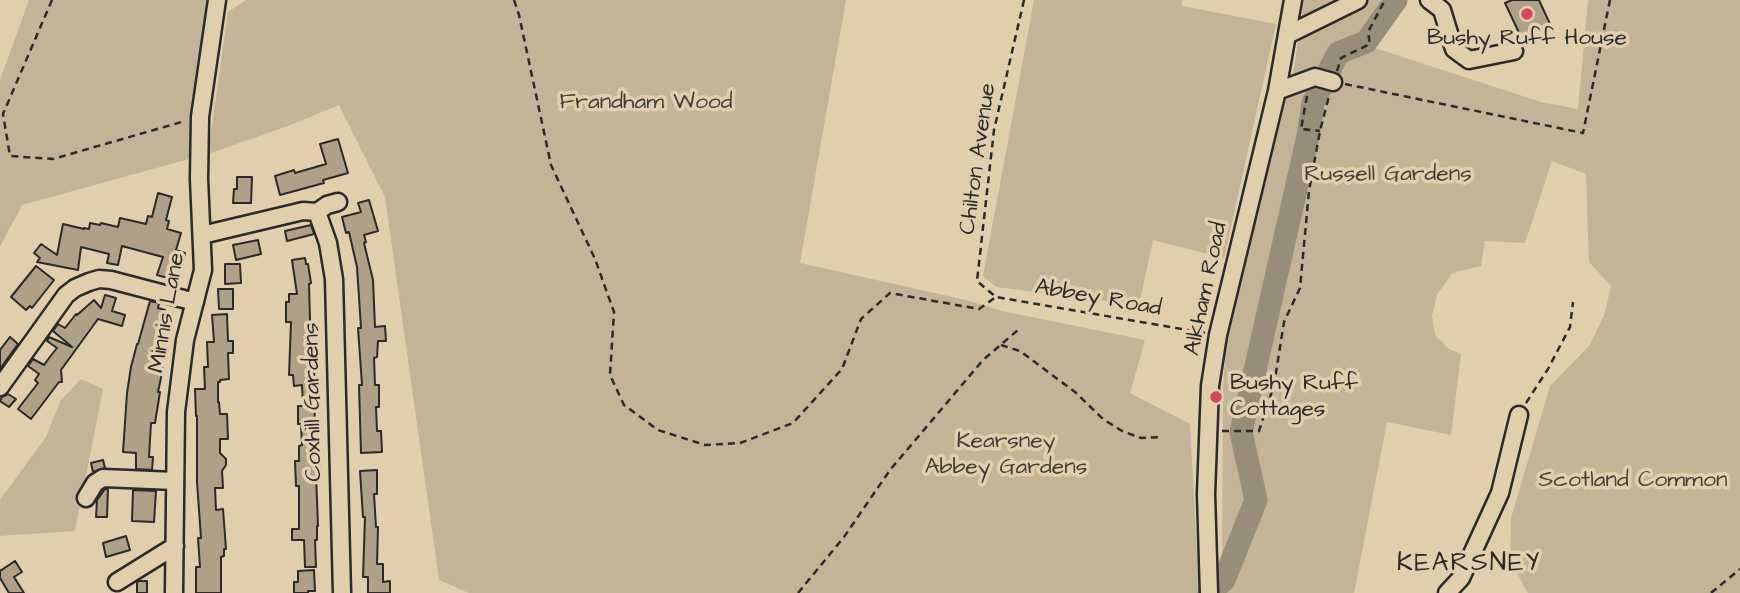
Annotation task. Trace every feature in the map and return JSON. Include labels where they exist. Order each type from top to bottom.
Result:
[{"type":"street","name":"Minnis Lane","points":[[174,593],[176,412],[184,341],[203,270],[199,179],[200,117],[217,0]]},
{"type":"street","name":"Alkham Road","points":[[1209,593],[1206,494],[1210,386],[1218,335],[1277,91],[1293,0]]},
{"type":"street","points":[[1287,35],[1358,0]]},
{"type":"street","points":[[1429,0],[1442,10],[1454,50],[1469,60],[1514,51]]},
{"type":"street","points":[[1277,91],[1315,77],[1333,82]]},
{"type":"street","points":[[202,235],[303,211],[317,212],[338,202]]},
{"type":"street","name":"Coxhill Gardens","points":[[317,212],[328,243],[334,279],[342,593]]},
{"type":"street","points":[[0,387],[66,295],[75,288],[99,279],[111,279],[195,302]]},
{"type":"street","points":[[1447,593],[1461,578],[1500,493],[1519,415]]},
{"type":"street","points":[[86,498],[95,483],[103,478],[175,481]]},
{"type":"street","points":[[117,582],[175,547]]},
{"type":"path","points":[[52,0],[3,114],[10,156],[53,159],[200,117]]},
{"type":"path","points":[[514,0],[551,165],[595,259],[614,312],[610,375],[624,405],[658,430],[705,444],[740,443],[793,423],[842,369],[861,319],[890,293],[979,310],[996,297]]},
{"type":"path","name":"Chilton Avenue","points":[[996,297],[977,281],[994,130],[1024,0]]},
{"type":"path","points":[[1222,430],[1259,431],[1274,385],[1284,322],[1300,289],[1309,191],[1320,131],[1333,82],[1341,58],[1370,44],[1368,32],[1385,0]]},
{"type":"path","points":[[1333,82],[1583,133],[1610,0]]},
{"type":"path","points":[[1293,86],[1308,91],[1301,128],[1320,131]]},
{"type":"path","name":"Abbey Road","points":[[996,297],[1218,335]]},
{"type":"path","points":[[1519,415],[1570,327],[1573,303]]},
{"type":"path","points":[[798,593],[844,537],[890,470],[983,360],[1018,330]]},
{"type":"path","points":[[1001,345],[1020,351],[1075,392],[1103,419],[1122,431],[1141,438],[1162,438]]},
{"type":"path","points":[[1711,593],[1740,569]]},
{"type":"green space","points":[[29,0],[217,0],[200,156],[22,205],[0,247],[0,80]]},
{"type":"green space","points":[[246,0],[846,0],[800,263],[966,300],[1002,311],[1145,340],[1130,393],[1190,424],[1199,593],[469,593],[439,580],[385,197],[339,105],[208,154],[228,12]]},
{"type":"green space","points":[[1034,0],[1182,0],[1182,6],[1276,24],[1224,258],[1153,240],[1139,305],[996,287],[983,276]]},
{"type":"green space","points":[[1304,0],[1401,0],[1372,47],[1541,102],[1578,109],[1588,0],[1740,0],[1740,593],[1528,593],[1510,561],[1511,518],[1550,386],[1590,345],[1605,313],[1611,286],[1589,262],[1586,174],[1552,161],[1525,243],[1485,241],[1481,266],[1452,273],[1437,295],[1432,316],[1435,335],[1449,349],[1461,354],[1451,435],[1387,422],[1354,593],[1222,593],[1223,391],[1226,340],[1294,68]]},
{"type":"green space","points":[[81,379],[103,389],[75,531],[0,536],[0,500],[46,437],[61,400]]},
{"type":"building","name":"Bushy Ruff House","points":[[1512,0],[1539,0],[1550,24],[1521,37],[1505,3]]},
{"type":"building","points":[[338,139],[348,173],[323,180],[324,183],[280,195],[275,176],[326,164],[320,144]]},
{"type":"building","points":[[237,177],[252,177],[251,203],[233,203]]},
{"type":"building","points":[[158,193],[172,197],[166,220],[169,221],[167,229],[181,233],[176,250],[185,253],[175,280],[157,275],[163,257],[122,246],[118,265],[107,263],[109,254],[81,247],[78,270],[37,262],[40,258],[34,253],[41,244],[57,255],[63,224],[84,229],[89,229],[90,223],[118,227],[120,218],[146,224],[148,216],[152,217]]},
{"type":"building","points":[[369,200],[378,231],[364,235],[364,243],[373,280],[375,327],[385,326],[386,341],[378,341],[377,357],[374,358],[375,385],[379,385],[377,431],[381,431],[382,452],[361,453],[359,385],[362,385],[358,328],[361,328],[357,267],[349,232],[346,233],[342,217],[361,212],[358,203]]},
{"type":"building","points":[[311,225],[314,234],[287,241],[285,231]]},
{"type":"building","points":[[258,240],[261,254],[236,260],[233,245]]},
{"type":"building","points":[[305,258],[311,283],[311,356],[314,356],[315,440],[318,440],[320,474],[316,474],[316,567],[305,567],[304,540],[292,540],[292,529],[299,529],[299,486],[296,486],[295,461],[299,461],[299,446],[302,445],[298,406],[303,406],[302,385],[294,386],[293,375],[289,375],[291,322],[286,322],[286,302],[289,302],[289,294],[297,294],[292,260]]},
{"type":"building","points":[[225,264],[240,264],[241,283],[225,284]]},
{"type":"building","points":[[36,266],[54,280],[32,308],[30,306],[26,310],[11,297]]},
{"type":"building","points":[[218,289],[233,289],[233,309],[219,309]]},
{"type":"building","points":[[105,295],[116,298],[112,311],[125,315],[122,326],[98,319],[61,370],[62,382],[59,382],[31,419],[18,409],[38,383],[35,380],[39,374],[28,366],[33,359],[44,365],[57,348],[47,341],[49,337],[72,347],[53,331],[58,324],[65,328],[76,314],[94,300],[101,308]]},
{"type":"building","points":[[150,301],[159,303],[158,308],[165,310],[151,365],[163,368],[155,423],[151,423],[149,457],[153,457],[152,470],[136,469],[136,453],[123,452],[131,367]]},
{"type":"building","points":[[227,314],[228,341],[233,341],[233,353],[228,353],[229,379],[218,382],[218,402],[220,414],[227,414],[228,439],[220,439],[220,453],[226,459],[222,471],[223,488],[215,488],[216,510],[223,509],[226,549],[221,557],[221,593],[196,593],[196,567],[200,567],[198,538],[201,538],[195,389],[205,389],[207,342],[214,342],[212,315]]},
{"type":"building","points":[[10,337],[18,344],[0,369],[0,350]]},
{"type":"building","points":[[8,394],[16,399],[9,407],[0,401]]},
{"type":"building","points":[[103,460],[105,468],[93,472],[91,463]]},
{"type":"building","points":[[377,470],[377,494],[374,494],[378,527],[377,564],[383,564],[383,582],[390,581],[390,593],[368,593],[368,577],[363,577],[365,517],[360,471]]},
{"type":"building","points":[[105,489],[108,489],[107,517],[96,517],[97,500]]},
{"type":"building","points":[[133,490],[156,491],[154,522],[132,521]]},
{"type":"building","points":[[126,536],[130,550],[106,557],[103,543]]},
{"type":"building","points":[[15,561],[22,572],[14,577],[24,593],[9,593],[0,578],[0,571]]},
{"type":"building","points":[[314,570],[315,591],[294,593],[298,571]]},
{"type":"building","points":[[139,581],[147,581],[147,593],[137,593]]},
{"type":"waterway","points":[[1209,593],[1224,580],[1256,500],[1241,432],[1308,136],[1313,103],[1338,53],[1366,42],[1396,0]]},
{"type":"place","name":"Bushy Ruff House","points":[[1527,14]]},
{"type":"place","name":"Bushy Ruff Cottages","points":[[1216,397]]},
{"type":"district","name":"KEARSNEY","points":[[1469,565]]},
{"type":"park label","name":"Frandham Wood","points":[[646,103]]},
{"type":"park label","name":"Russell Gardens","points":[[1388,175]]},
{"type":"park label","name":"Kearsney Abbey Gardens","points":[[1006,455]]},
{"type":"park label","name":"Scotland Common","points":[[1633,481]]}]
